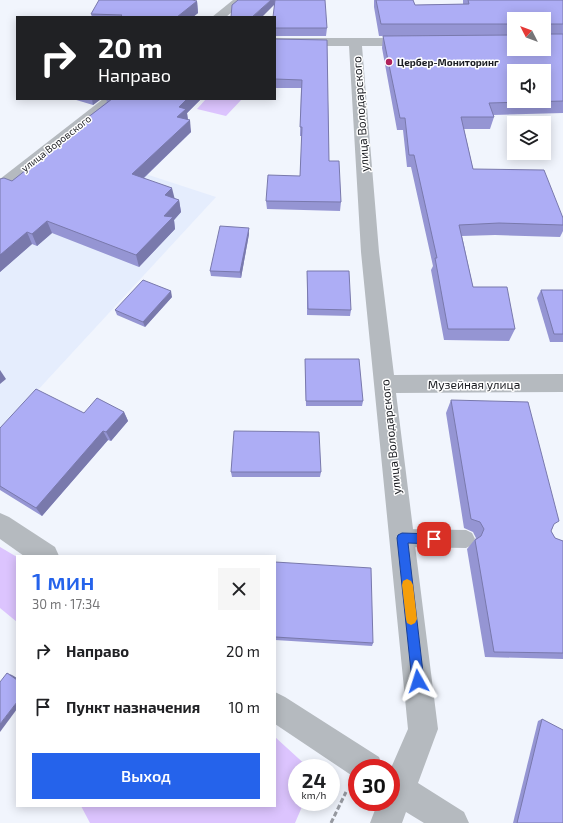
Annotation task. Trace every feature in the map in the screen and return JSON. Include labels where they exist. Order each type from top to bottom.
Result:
[{"type":"street","points":[[219,16],[240,0]]},
{"type":"street","points":[[276,42],[422,42]]},
{"type":"street","name":"улица Володарского","points":[[355,43],[370,252],[424,729],[400,779]]},
{"type":"street","name":"улица Воровского","points":[[0,187],[111,100]]},
{"type":"street","name":"Музейная улица","points":[[385,384],[563,383]]},
{"type":"street","points":[[0,526],[44,555]]},
{"type":"street","points":[[276,708],[354,759]]},
{"type":"street","points":[[400,790],[453,823]]},
{"type":"street","name":"улица Володарского","points":[[386,823],[389,811]]},
{"type":"lane","points":[[402,538],[466,539]]},
{"type":"path","points":[[331,823],[347,789]]},
{"type":"shaded area","points":[[205,100],[241,100],[226,116],[197,109]]},
{"type":"shaded area","points":[[60,146],[216,197],[0,431],[0,194]]},
{"type":"shaded area","points":[[0,547],[16,556],[16,621],[0,608]]},
{"type":"shaded area","points":[[276,738],[299,759],[288,759],[288,811],[300,811],[295,823],[90,823],[82,807],[276,807]]},
{"type":"building","points":[[99,0],[197,1],[178,16],[121,16],[122,15],[91,14]]},
{"type":"building","points":[[238,0],[271,0],[253,16],[231,16],[232,5]]},
{"type":"building","points":[[275,0],[325,0],[327,28],[276,28],[276,16],[273,16]]},
{"type":"building","points":[[376,0],[413,0],[415,5],[469,4],[468,0],[563,0],[563,24],[551,24],[551,12],[507,12],[507,24],[381,24]]},
{"type":"building","points":[[551,34],[563,34],[563,101],[551,101],[551,64],[507,64],[507,103],[489,103],[494,117],[461,117],[473,169],[544,170],[563,218],[563,225],[499,223],[459,225],[473,287],[507,287],[515,329],[448,329],[435,258],[437,258],[414,155],[409,155],[405,118],[400,118],[383,36],[507,35],[507,56],[551,56]]},
{"type":"building","points":[[276,39],[327,40],[329,161],[339,161],[341,202],[266,201],[268,175],[300,176],[302,80],[276,79]]},
{"type":"building","points":[[111,100],[186,100],[179,107],[186,109],[177,117],[190,120],[132,174],[172,188],[165,195],[179,200],[164,216],[173,217],[136,255],[47,221],[32,234],[27,232],[0,255],[0,179],[4,178],[12,181],[90,119],[87,118]]},
{"type":"building","points":[[220,226],[249,228],[240,272],[210,271]]},
{"type":"building","points":[[307,271],[349,271],[351,310],[308,309]]},
{"type":"building","points":[[143,280],[171,291],[143,322],[115,310]]},
{"type":"building","points":[[541,290],[563,290],[563,334],[554,334]]},
{"type":"building","points":[[305,359],[359,359],[363,401],[306,401]]},
{"type":"building","points":[[36,389],[84,413],[97,398],[124,412],[106,432],[103,431],[36,508],[0,486],[0,428]]},
{"type":"building","points":[[451,400],[528,402],[559,521],[554,524],[551,531],[555,538],[563,541],[563,653],[494,652],[475,540],[481,536],[484,529],[480,522],[471,519]]},
{"type":"building","points":[[234,431],[319,432],[321,472],[231,472]]},
{"type":"building","points":[[276,562],[371,568],[373,643],[276,637]]},
{"type":"building","points":[[7,673],[16,679],[16,703],[0,724],[0,682]]},
{"type":"building","points":[[542,719],[563,730],[563,823],[517,823]]},
{"type":"slow traffic","points":[[407,585],[411,619]]},
{"type":"place","name":"Цербер-Мониторинг","points":[[389,62]]},
{"type":"route","points":[[418,681],[402,538],[434,539]]}]
